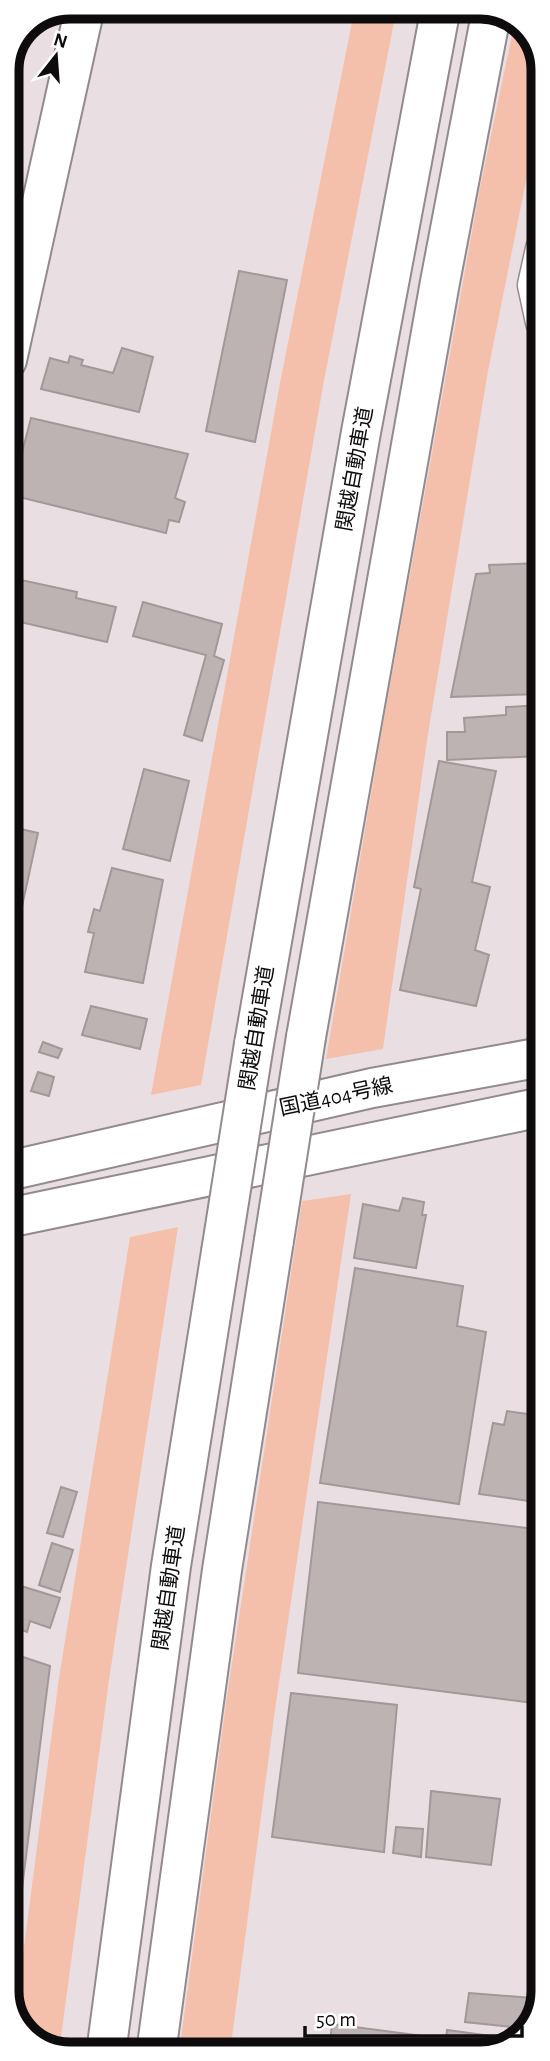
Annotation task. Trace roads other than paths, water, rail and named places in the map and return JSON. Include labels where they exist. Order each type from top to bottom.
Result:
[{"type":"highway","points":[[19,301],[82,19]]},
{"type":"highway","name":"関越自動車道","points":[[107,2042],[171,1566],[254,1044],[361,432],[439,19]]},
{"type":"highway","points":[[158,2042],[222,1570],[306,1037],[440,282],[490,20]]},
{"type":"highway","name":"国道404号線","points":[[19,1169],[372,1088],[531,1059]]},
{"type":"highway","points":[[19,1216],[531,1109]]},
{"type":"highway","points":[[19,1147],[89,1154]]}]
